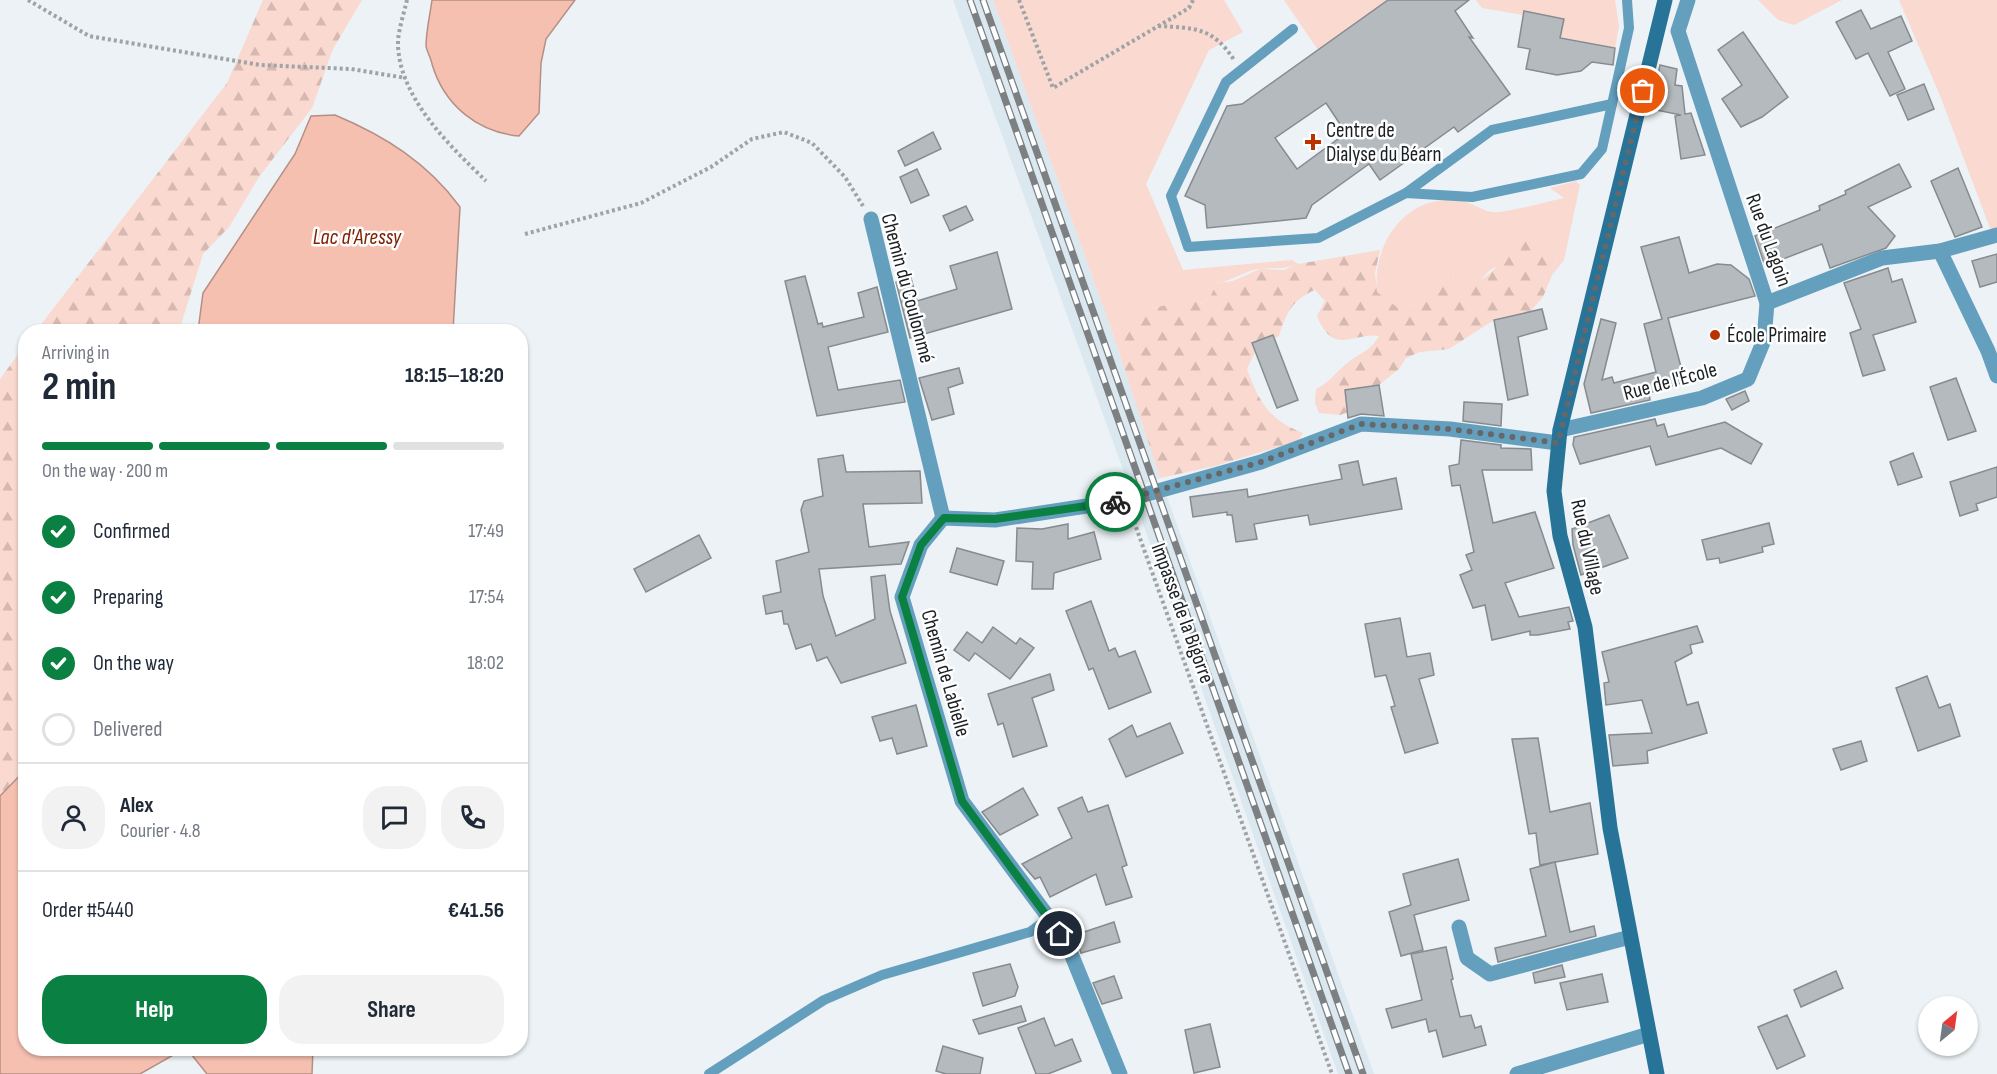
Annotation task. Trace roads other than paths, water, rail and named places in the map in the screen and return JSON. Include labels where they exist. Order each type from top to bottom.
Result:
[{"type":"main road","name":"Rue du Village","points":[[1657,1074],[1610,828],[1585,627],[1560,536],[1554,491],[1559,436],[1665,0]]},
{"type":"street","name":"Rue du Lagoin","points":[[1688,0],[1678,31],[1767,303],[1882,258],[1940,251],[1997,235]]},
{"type":"street","name":"Chemin du Coulommé","points":[[871,219],[944,518]]},
{"type":"street","points":[[1940,251],[1988,351],[1997,376]]},
{"type":"street","name":"Rue de l'École","points":[[1559,436],[1702,398],[1748,379],[1764,340],[1767,303]]},
{"type":"street","points":[[944,518],[995,519],[1126,500],[1261,462],[1361,424],[1559,436]]},
{"type":"street","name":"Chemin de Labielle","points":[[944,518],[921,545],[902,597],[962,801],[1049,918],[1070,951],[1120,1074]]},
{"type":"street","points":[[1459,927],[1467,958],[1490,974],[1630,937]]},
{"type":"street","points":[[1517,1074],[1649,1034]]},
{"type":"lane","points":[[1406,193],[1472,197],[1581,174],[1602,149],[1629,28],[1626,0]]},
{"type":"lane","points":[[1293,29],[1226,81],[1171,196],[1188,247],[1318,238],[1406,193],[1492,130],[1612,104]]},
{"type":"lane","points":[[709,1074],[824,1000],[882,975],[1030,932],[1049,918]]},
{"type":"water","points":[[432,0],[575,0],[546,39],[541,63],[539,113],[519,136],[489,129],[476,122],[464,114],[445,92],[437,79],[426,46]]},
{"type":"water","name":"Lac d'Aressy","points":[[335,115],[388,142],[420,164],[460,207],[453,324],[199,324],[203,293],[295,154],[311,116]]},
{"type":"water","points":[[18,777],[18,1056],[172,1056],[140,1074],[0,1074],[0,796]]},
{"type":"water","points":[[193,1056],[313,1056],[312,1074],[207,1074]]},
{"type":"railway","points":[[970,0],[1349,1074]]},
{"type":"railway","points":[[983,0],[1363,1074]]},
{"type":"place","name":"Centre de Dialyse du Béarn","points":[[1313,142]]},
{"type":"place","name":"École Primaire","points":[[1715,335]]}]
